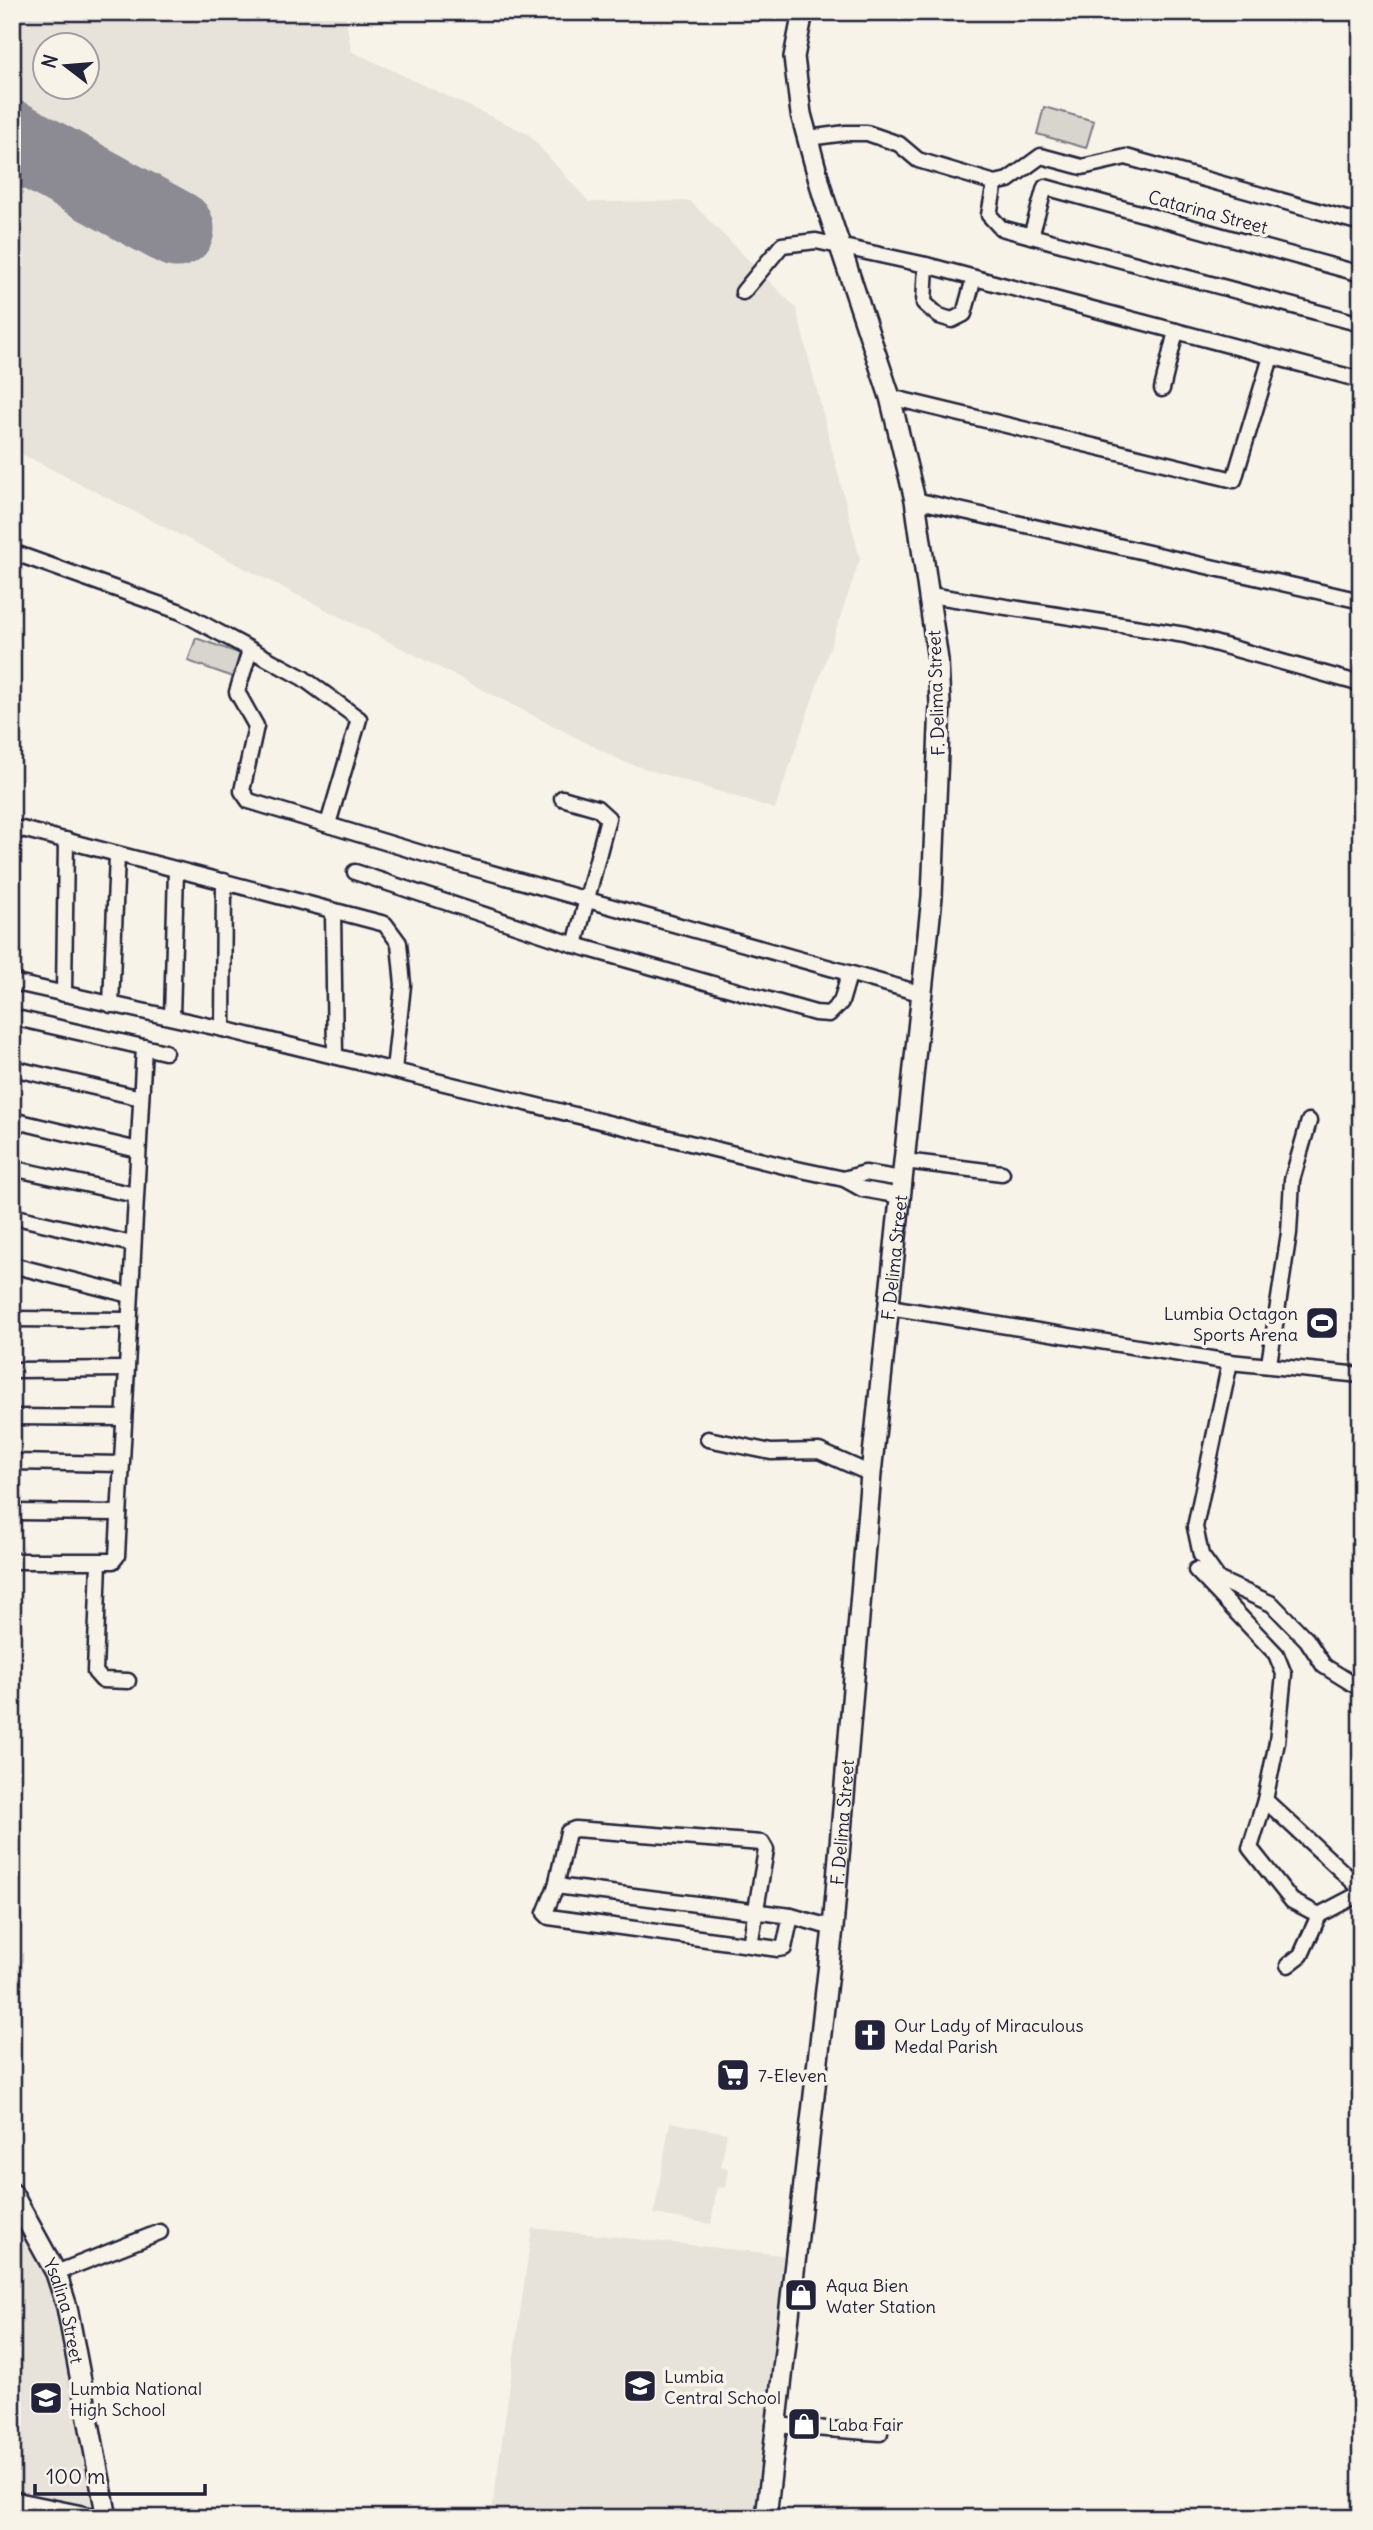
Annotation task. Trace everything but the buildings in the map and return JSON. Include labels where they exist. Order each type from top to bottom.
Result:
[{"type":"street","name":"F. Delima Street","points":[[766,2518],[774,2425],[833,1928],[871,1474],[932,897],[939,766],[938,660],[915,500],[890,397],[823,195],[801,114],[794,57],[803,12]]},
{"type":"street","points":[[808,138],[854,132],[867,134],[895,142],[918,160],[995,183],[1008,180],[1041,156],[1082,167],[1126,157],[1361,223]]},
{"type":"street","points":[[995,183],[989,208],[991,221],[1001,228],[1361,324]]},
{"type":"street","name":"Catarina Street","points":[[1031,236],[1045,187],[1361,274]]},
{"type":"street","points":[[743,292],[782,245],[816,241],[926,265],[1361,380]]},
{"type":"street","points":[[926,265],[925,303],[939,316],[952,320],[964,314],[974,278]]},
{"type":"street","points":[[1162,389],[1175,331]]},
{"type":"street","points":[[890,397],[1234,480],[1271,357]]},
{"type":"street","points":[[915,500],[1100,539],[1361,601]]},
{"type":"street","points":[[12,552],[181,612],[303,678],[359,719],[328,824]]},
{"type":"street","points":[[930,596],[1185,635],[1361,684]]},
{"type":"street","points":[[250,650],[237,692],[256,726],[243,783],[243,797],[256,804],[923,994]]},
{"type":"street","points":[[562,798],[597,808],[608,818],[575,945]]},
{"type":"street","points":[[12,835],[22,829],[385,924],[399,943],[403,985],[394,1070]]},
{"type":"street","points":[[64,994],[66,841]]},
{"type":"street","points":[[111,1005],[117,855]]},
{"type":"street","points":[[172,1017],[176,870]]},
{"type":"street","points":[[355,872],[575,945],[750,997],[829,1014],[841,1002],[849,975]]},
{"type":"street","points":[[223,1028],[224,881]]},
{"type":"street","points":[[333,912],[335,1056]]},
{"type":"street","points":[[12,978],[16,984],[223,1028],[665,1139],[844,1178],[865,1173],[903,1179],[1002,1173]]},
{"type":"street","points":[[12,1017],[165,1052]]},
{"type":"street","points":[[12,1561],[99,1562],[116,1559],[144,1047]]},
{"type":"street","points":[[12,1068],[141,1098]]},
{"type":"street","points":[[12,1121],[138,1150]]},
{"type":"street","points":[[1269,1364],[1289,1233],[1292,1180],[1310,1121]]},
{"type":"street","points":[[12,1168],[135,1195]]},
{"type":"street","points":[[12,1216],[132,1244]]},
{"type":"street","points":[[12,1265],[130,1294]]},
{"type":"street","points":[[889,1307],[1230,1362],[1361,1375]]},
{"type":"street","points":[[12,1319],[128,1320]]},
{"type":"street","points":[[1230,1362],[1195,1527],[1201,1555],[1219,1580],[1272,1604],[1307,1640],[1324,1666],[1361,1689]]},
{"type":"street","points":[[12,1370],[126,1370]]},
{"type":"street","points":[[12,1416],[123,1418]]},
{"type":"street","points":[[708,1439],[771,1452],[819,1451],[871,1474]]},
{"type":"street","points":[[12,1462],[121,1464]]},
{"type":"street","points":[[12,1512],[119,1513]]},
{"type":"street","points":[[99,1562],[95,1672],[102,1680],[128,1681]]},
{"type":"street","points":[[1196,1570],[1276,1654],[1284,1674],[1277,1742],[1265,1800],[1250,1848],[1292,1901],[1319,1915]]},
{"type":"street","points":[[1265,1800],[1361,1891],[1319,1915],[1301,1955],[1287,1965]]},
{"type":"street","points":[[750,1945],[765,1844],[572,1830],[567,1834],[556,1886],[545,1913],[549,1917],[750,1945],[784,1948],[791,1916]]},
{"type":"street","points":[[556,1886],[791,1916],[833,1928]]},
{"type":"street","name":"Ysalina Street","points":[[12,2193],[56,2273],[79,2361],[105,2518]]},
{"type":"street","points":[[56,2273],[160,2232]]},
{"type":"street","points":[[774,2425],[880,2433]]},
{"type":"street","points":[[12,2499],[105,2518]]},
{"type":"shaded area","points":[[12,12],[345,12],[351,51],[528,134],[589,202],[690,201],[796,308],[860,559],[775,809],[624,762],[12,449]]},
{"type":"shaded area","points":[[1044,107],[1094,121],[1086,148],[1037,134]]},
{"type":"shaded area","points":[[196,638],[241,654],[233,677],[188,661]]},
{"type":"shaded area","points":[[670,2122],[727,2133],[721,2167],[728,2168],[725,2188],[717,2187],[711,2224],[654,2214]]},
{"type":"shaded area","name":"Lumbia Central School","points":[[532,2228],[783,2255],[756,2518],[491,2518]]},
{"type":"shaded area","name":"Lumbia National High School","points":[[32,2234],[63,2303],[100,2509],[12,2493],[12,2239]]},
{"type":"runway","points":[[12,139],[176,229]]},
{"type":"place","name":"Lumbia Octagon Sports Arena","points":[[1322,1323]]},
{"type":"place","name":"Our Lady of Miraculous Medal Parish","points":[[870,2035]]},
{"type":"place","name":"7-Eleven","points":[[733,2075]]},
{"type":"place","name":"Aqua Bien Water Station","points":[[801,2295]]},
{"type":"place","name":"Lumbia Central School","points":[[640,2386]]},
{"type":"place","name":"Lumbia National High School","points":[[46,2398]]},
{"type":"place","name":"Laba Fair","points":[[804,2424]]}]
